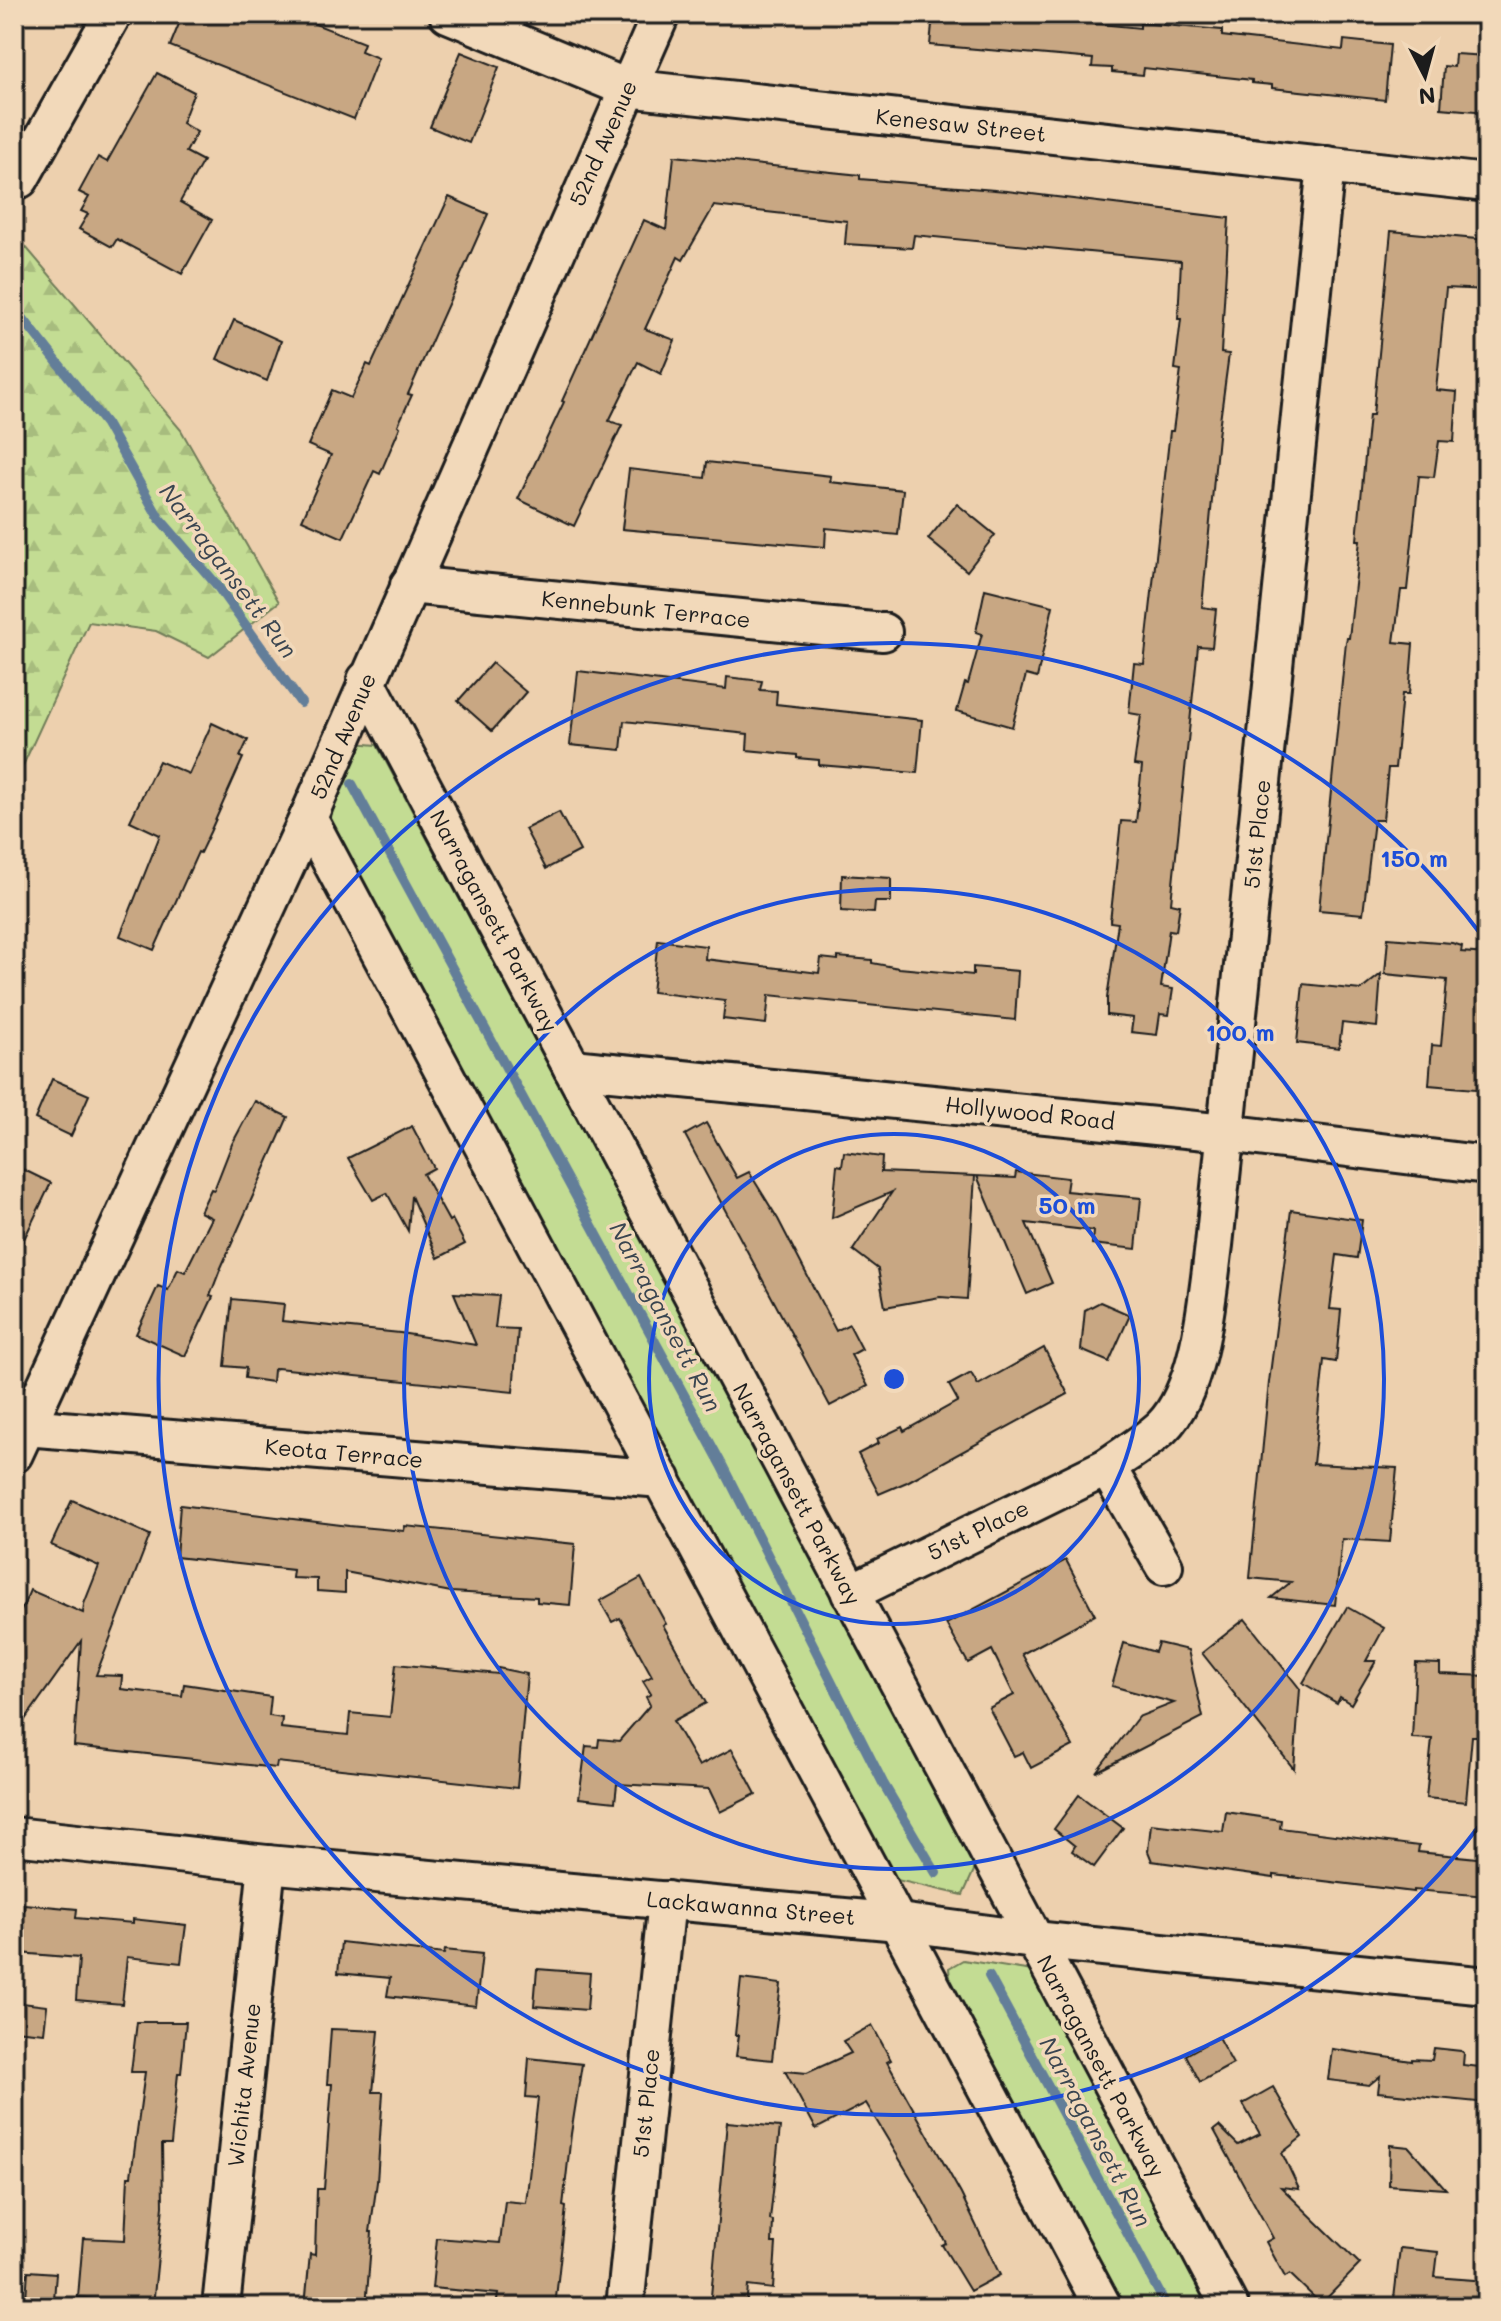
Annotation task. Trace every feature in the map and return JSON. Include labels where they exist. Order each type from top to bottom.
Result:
[{"type":"street","points":[[20,179],[113,14]]},
{"type":"street","name":"Kenesaw Street","points":[[448,14],[627,88],[1487,183]]},
{"type":"street","name":"52nd Avenue","points":[[20,1440],[308,818],[661,14]]},
{"type":"street","name":"51st Place","points":[[850,1593],[1107,1467],[1162,1427],[1179,1404],[1202,1328],[1226,1133],[1326,165]]},
{"type":"street","name":"Kennebunk Terrace","points":[[409,585],[883,632]]},
{"type":"street","name":"Narragansett Parkway","points":[[366,680],[1230,2307]]},
{"type":"street","points":[[308,818],[1103,2307]]},
{"type":"street","name":"Hollywood Road","points":[[572,1068],[1226,1133],[1487,1165]]},
{"type":"street","name":"Keota Terrace","points":[[20,1440],[662,1479]]},
{"type":"street","points":[[1107,1467],[1164,1566]]},
{"type":"street","name":"Lackawanna Street","points":[[14,1836],[267,1864],[899,1922],[1034,1940],[1487,1986]]},
{"type":"street","name":"Wichita Avenue","points":[[221,2307],[267,1864]]},
{"type":"street","name":"51st Place","points":[[625,2307],[667,1900]]},
{"type":"green space","points":[[14,233],[181,430],[279,602],[209,657],[156,631],[89,622],[14,785]]},
{"type":"green space","points":[[354,743],[377,745],[976,1866],[963,1895],[888,1878],[328,827]]},
{"type":"green space","points":[[963,1960],[1032,1971],[1211,2307],[1119,2307],[951,1992],[949,1968]]},
{"type":"building","points":[[183,14],[301,14],[316,21],[315,24],[364,43],[361,51],[378,58],[354,119],[170,46]]},
{"type":"building","points":[[933,14],[1072,14],[1071,21],[1140,28],[1140,23],[1222,30],[1222,36],[1343,50],[1344,40],[1390,45],[1385,100],[1272,88],[1272,85],[1252,83],[1252,80],[1144,68],[1143,75],[1112,72],[1112,68],[1092,67],[1093,59],[930,45]]},
{"type":"building","points":[[461,52],[499,67],[469,143],[430,127]]},
{"type":"building","points":[[1455,54],[1487,56],[1487,112],[1441,108],[1444,66],[1454,67]]},
{"type":"building","points":[[157,73],[194,92],[182,123],[197,132],[186,152],[203,161],[180,202],[212,220],[182,274],[117,239],[112,247],[79,229],[88,214],[81,211],[89,197],[79,192],[98,157],[107,162]]},
{"type":"building","points":[[674,156],[1229,218],[1221,353],[1229,354],[1202,607],[1216,609],[1212,647],[1198,646],[1171,903],[1180,905],[1176,931],[1169,930],[1161,987],[1173,989],[1169,1015],[1160,1014],[1157,1035],[1131,1032],[1133,1018],[1107,1015],[1107,998],[1118,923],[1110,922],[1121,821],[1136,822],[1142,766],[1134,765],[1141,715],[1129,713],[1134,663],[1144,664],[1170,431],[1173,431],[1181,370],[1175,369],[1181,319],[1178,319],[1181,261],[914,235],[912,248],[845,244],[847,221],[714,206],[683,260],[678,257],[645,329],[675,340],[661,374],[638,362],[609,421],[622,425],[574,526],[518,499],[644,220],[666,230]]},
{"type":"building","points":[[449,197],[488,214],[408,394],[412,395],[380,474],[374,471],[343,538],[302,520],[331,455],[308,445],[332,390],[351,398],[367,364],[371,366]]},
{"type":"building","points":[[1391,231],[1487,240],[1487,290],[1446,288],[1436,390],[1457,392],[1454,442],[1439,441],[1434,477],[1419,476],[1407,590],[1401,590],[1394,642],[1413,644],[1409,694],[1402,694],[1395,768],[1388,768],[1383,820],[1374,820],[1363,914],[1319,910],[1346,642],[1349,638],[1360,540],[1357,540],[1369,415],[1373,415]]},
{"type":"building","points":[[234,320],[281,341],[267,381],[217,359]]},
{"type":"building","points":[[707,462],[831,476],[830,482],[903,490],[898,535],[826,528],[825,547],[622,529],[629,469],[705,478]]},
{"type":"building","points":[[957,504],[995,535],[967,571],[928,539]]},
{"type":"building","points":[[985,589],[1053,606],[1037,678],[1026,675],[1012,727],[957,711],[982,634],[976,632]]},
{"type":"building","points":[[492,663],[526,692],[492,731],[458,701]]},
{"type":"building","points":[[578,671],[726,689],[727,677],[762,681],[760,690],[777,691],[776,704],[922,720],[917,773],[819,765],[819,760],[797,758],[797,755],[747,750],[748,734],[624,721],[621,750],[570,745]]},
{"type":"building","points":[[212,723],[248,740],[210,832],[154,950],[120,936],[160,835],[130,821],[159,761],[189,774]]},
{"type":"building","points":[[559,812],[580,851],[546,869],[525,829]]},
{"type":"building","points":[[842,875],[891,878],[891,902],[875,902],[874,913],[841,911]]},
{"type":"building","points":[[1388,938],[1452,943],[1462,946],[1461,952],[1487,954],[1487,1090],[1429,1085],[1432,1045],[1441,1046],[1447,980],[1385,974]]},
{"type":"building","points":[[658,940],[706,946],[705,959],[819,973],[821,958],[838,960],[838,957],[872,960],[872,963],[899,968],[973,975],[973,967],[1018,971],[1015,1020],[769,995],[766,1024],[723,1019],[725,1001],[652,992]]},
{"type":"building","points":[[1381,974],[1377,1027],[1342,1023],[1339,1048],[1297,1043],[1303,984],[1361,990]]},
{"type":"building","points":[[52,1079],[89,1095],[71,1136],[35,1119]]},
{"type":"building","points":[[255,1101],[288,1117],[185,1356],[136,1334],[158,1286],[168,1290],[178,1269],[185,1272],[212,1218],[200,1212],[211,1189],[214,1190],[232,1144]]},
{"type":"building","points":[[706,1123],[737,1178],[749,1172],[778,1219],[836,1331],[849,1324],[862,1349],[851,1355],[868,1386],[830,1406],[685,1135]]},
{"type":"building","points":[[412,1126],[434,1168],[423,1174],[465,1244],[438,1258],[411,1196],[408,1231],[387,1193],[373,1200],[348,1158]]},
{"type":"building","points":[[844,1152],[882,1157],[881,1172],[975,1176],[967,1299],[940,1297],[885,1307],[878,1269],[853,1250],[892,1192],[832,1218],[837,1165],[842,1166]]},
{"type":"building","points":[[14,1165],[51,1183],[14,1260]]},
{"type":"building","points":[[1016,1172],[1068,1178],[1066,1191],[1141,1198],[1136,1249],[1092,1244],[1093,1231],[1026,1223],[1052,1283],[1027,1294],[977,1176],[1015,1178]]},
{"type":"building","points":[[1291,1210],[1362,1220],[1357,1258],[1337,1255],[1330,1309],[1341,1310],[1336,1362],[1324,1360],[1313,1464],[1397,1468],[1390,1542],[1342,1539],[1335,1605],[1271,1598],[1291,1582],[1250,1578],[1269,1382]]},
{"type":"building","points":[[454,1293],[499,1296],[495,1328],[518,1329],[513,1392],[277,1368],[273,1370],[272,1382],[245,1378],[246,1368],[225,1366],[232,1299],[284,1304],[282,1321],[400,1333],[476,1345]]},
{"type":"building","points":[[1100,1302],[1130,1315],[1109,1362],[1081,1350],[1085,1310]]},
{"type":"building","points":[[1044,1348],[1068,1394],[907,1482],[879,1494],[858,1454],[879,1443],[877,1439],[902,1427],[904,1431],[958,1401],[949,1385],[971,1373],[978,1385]]},
{"type":"building","points":[[72,1500],[150,1535],[96,1675],[122,1676],[121,1689],[182,1696],[184,1684],[271,1697],[269,1716],[282,1718],[281,1728],[348,1735],[350,1713],[390,1717],[396,1664],[498,1674],[498,1668],[527,1674],[517,1788],[277,1762],[276,1768],[74,1746],[81,1641],[14,1735],[14,1627],[30,1590],[83,1613],[99,1566],[51,1545]]},
{"type":"building","points":[[180,1505],[349,1526],[404,1531],[405,1526],[575,1544],[570,1605],[537,1602],[537,1597],[451,1592],[345,1572],[345,1593],[317,1591],[317,1579],[292,1578],[293,1570],[176,1557]]},
{"type":"building","points":[[1066,1560],[1095,1615],[1022,1654],[1073,1746],[1031,1768],[1023,1752],[1014,1756],[989,1708],[1014,1695],[992,1650],[968,1663],[946,1624]]},
{"type":"building","points":[[641,1578],[706,1703],[673,1721],[699,1766],[732,1749],[756,1794],[720,1812],[709,1789],[617,1784],[615,1802],[579,1798],[586,1746],[598,1747],[599,1739],[619,1741],[650,1705],[646,1697],[651,1694],[643,1681],[652,1676],[620,1618],[612,1622],[600,1601]]},
{"type":"building","points":[[1347,1607],[1384,1628],[1366,1661],[1376,1661],[1351,1704],[1340,1697],[1337,1703],[1303,1683]]},
{"type":"building","points":[[1245,1619],[1300,1689],[1294,1769],[1202,1653]]},
{"type":"building","points":[[1124,1643],[1155,1652],[1158,1643],[1188,1650],[1203,1717],[1096,1772],[1138,1717],[1174,1703],[1112,1686]]},
{"type":"building","points":[[1416,1663],[1440,1664],[1440,1674],[1487,1676],[1487,1736],[1472,1736],[1466,1802],[1426,1798],[1432,1739],[1412,1738]]},
{"type":"building","points":[[1079,1795],[1123,1828],[1094,1867],[1072,1851],[1075,1846],[1054,1829]]},
{"type":"building","points":[[1226,1812],[1281,1820],[1280,1828],[1419,1846],[1418,1852],[1487,1859],[1487,1896],[1414,1892],[1274,1875],[1274,1878],[1152,1861],[1148,1851],[1151,1824],[1223,1832]]},
{"type":"building","points":[[24,1904],[77,1909],[76,1918],[133,1923],[133,1919],[186,1925],[181,1963],[127,1957],[122,2004],[76,2000],[79,1958],[19,1953]]},
{"type":"building","points":[[341,1942],[444,1954],[445,1950],[482,1954],[476,2006],[387,1996],[390,1978],[338,1973]]},
{"type":"building","points":[[537,1969],[590,1973],[587,2010],[534,2006]]},
{"type":"building","points":[[741,1979],[781,1984],[772,2060],[736,2056]]},
{"type":"building","points":[[14,2002],[47,2006],[44,2033],[14,2030]]},
{"type":"building","points":[[137,2022],[186,2022],[171,2144],[162,2144],[163,2206],[153,2306],[78,2297],[83,2238],[125,2240],[128,2176],[131,2176],[145,2072],[131,2072]]},
{"type":"building","points":[[872,2025],[891,2060],[887,2062],[961,2194],[1000,2275],[970,2291],[942,2245],[946,2243],[912,2180],[866,2103],[816,2129],[785,2071],[807,2073],[851,2053],[843,2041]]},
{"type":"building","points":[[331,2029],[379,2031],[373,2092],[383,2092],[366,2307],[305,2306],[310,2254],[315,2255],[317,2189],[324,2189],[332,2084],[327,2084]]},
{"type":"building","points":[[1218,2037],[1233,2064],[1200,2082],[1186,2055]]},
{"type":"building","points":[[1434,2048],[1461,2051],[1464,2053],[1463,2065],[1487,2068],[1487,2103],[1378,2092],[1380,2076],[1369,2085],[1328,2080],[1332,2049],[1412,2061],[1432,2060]]},
{"type":"building","points":[[529,2058],[582,2064],[563,2206],[566,2207],[555,2307],[496,2307],[498,2294],[432,2288],[437,2238],[500,2243],[505,2201],[526,2203],[538,2098],[526,2097]]},
{"type":"building","points":[[1273,2087],[1302,2137],[1282,2153],[1299,2189],[1281,2187],[1360,2264],[1321,2304],[1290,2274],[1285,2277],[1266,2242],[1273,2238],[1214,2130],[1219,2126],[1238,2145],[1260,2134],[1243,2104]]},
{"type":"building","points":[[727,2122],[780,2127],[770,2220],[773,2221],[772,2243],[776,2243],[773,2289],[748,2286],[746,2307],[710,2307]]},
{"type":"building","points":[[1390,2145],[1409,2147],[1446,2189],[1389,2185]]},
{"type":"building","points":[[1400,2248],[1438,2252],[1435,2277],[1487,2281],[1487,2307],[1393,2307]]},
{"type":"building","points":[[28,2271],[56,2273],[54,2300],[26,2298]]},
{"type":"waterway","name":"Narragansett Run","points":[[14,307],[106,424],[159,518],[216,584],[301,703]]},
{"type":"waterway","name":"Narragansett Run","points":[[352,784],[722,1465],[883,1783],[936,1873]]},
{"type":"waterway","name":"Narragansett Run","points":[[989,1976],[1167,2307]]}]
